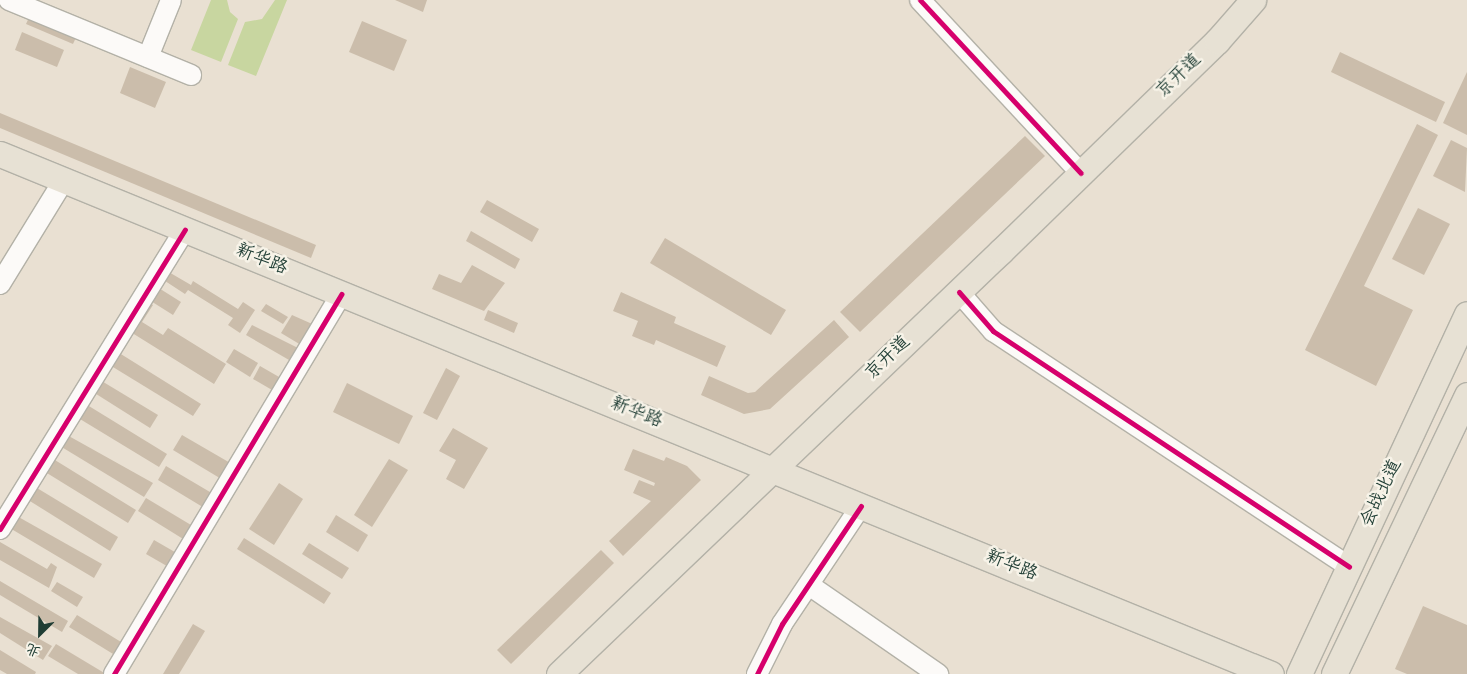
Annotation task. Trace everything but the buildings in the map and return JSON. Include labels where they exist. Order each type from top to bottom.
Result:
[{"type":"main road","points":[[1216,41],[1254,0]]},
{"type":"main road","points":[[1216,41],[1272,0]]},
{"type":"main road","name":"京开道","points":[[559,674],[959,292],[1216,41]]},
{"type":"main road","name":"新华路","points":[[0,155],[1271,674]]},
{"type":"main road","name":"会战北道","points":[[1299,674],[1467,314]]},
{"type":"main road","name":"会战北道","points":[[1334,674],[1467,395]]},
{"type":"street","points":[[9,0],[191,75]]},
{"type":"street","points":[[148,57],[171,0]]},
{"type":"street","points":[[920,0],[1081,173]]},
{"type":"street","points":[[0,284],[64,180]]},
{"type":"street","points":[[0,529],[185,230]]},
{"type":"street","points":[[959,292],[993,331],[1349,567]]},
{"type":"street","points":[[114,674],[341,294]]},
{"type":"street","points":[[757,674],[782,624],[861,506]]},
{"type":"street","points":[[809,585],[938,674]]},
{"type":"green space","points":[[211,0],[227,0],[230,12],[238,19],[221,62],[191,50]]},
{"type":"green space","points":[[275,0],[287,0],[256,76],[228,65],[245,22],[262,19]]},
{"type":"cycle path","points":[[920,0],[1081,173]]},
{"type":"cycle path","points":[[0,529],[185,230]]},
{"type":"cycle path","points":[[959,292],[993,331],[1349,567]]},
{"type":"cycle path","points":[[114,674],[341,294]]},
{"type":"cycle path","points":[[757,674],[782,624],[861,506]]}]
